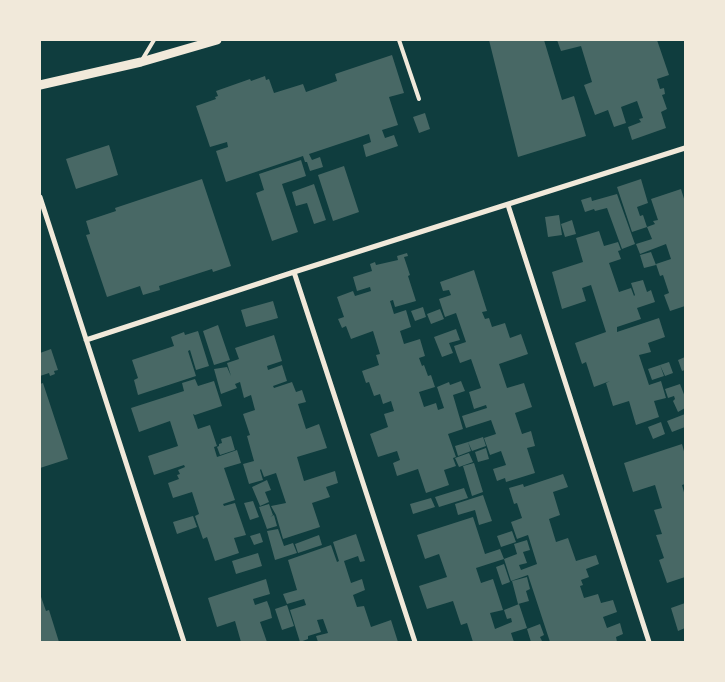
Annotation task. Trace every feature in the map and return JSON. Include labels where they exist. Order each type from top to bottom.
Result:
[{"type":"street","points":[[40,85],[141,62],[217,40]]},
{"type":"street","points":[[86,340],[685,148]]},
{"type":"street","points":[[40,197],[184,642]]},
{"type":"street","points":[[508,205],[648,642]]},
{"type":"street","points":[[294,272],[416,642]]},
{"type":"lane","points":[[141,62],[154,40]]},
{"type":"lane","points":[[398,40],[419,99]]},
{"type":"building","points":[[489,40],[544,40],[562,100],[574,96],[586,136],[518,157]]},
{"type":"building","points":[[557,40],[657,40],[669,75],[657,79],[660,89],[664,88],[665,94],[662,95],[667,109],[661,112],[666,128],[632,140],[628,127],[641,122],[639,119],[643,118],[637,101],[621,107],[626,123],[614,127],[608,110],[595,115],[584,85],[592,82],[581,46],[561,51]]},
{"type":"building","points":[[392,55],[404,93],[389,97],[398,125],[382,130],[385,138],[394,135],[398,146],[366,157],[363,145],[371,142],[369,134],[309,154],[312,160],[320,157],[323,167],[310,171],[303,156],[226,182],[216,151],[228,147],[227,142],[210,147],[196,106],[216,99],[215,97],[218,96],[216,91],[250,79],[251,81],[265,76],[266,80],[269,79],[274,93],[303,84],[306,92],[337,81],[335,74]]},
{"type":"building","points":[[425,113],[430,129],[419,133],[413,117]]},
{"type":"building","points":[[109,145],[118,175],[76,189],[66,159]]},
{"type":"building","points":[[301,160],[306,176],[282,184],[298,232],[272,241],[256,193],[264,190],[259,174]]},
{"type":"building","points":[[344,166],[359,212],[333,221],[318,175]]},
{"type":"building","points":[[202,179],[231,266],[213,272],[212,269],[159,286],[160,290],[143,295],[140,286],[107,297],[86,235],[90,234],[86,221],[116,211],[115,208]]},
{"type":"building","points":[[641,179],[648,203],[637,207],[640,216],[643,215],[647,227],[632,232],[617,187]]},
{"type":"building","points":[[314,184],[326,220],[314,224],[307,203],[296,206],[292,192]]},
{"type":"building","points":[[681,189],[685,202],[685,306],[670,311],[664,295],[669,293],[663,275],[660,276],[656,264],[671,259],[666,244],[640,254],[636,244],[652,239],[647,227],[655,224],[653,221],[658,220],[651,199]]},
{"type":"building","points":[[617,194],[635,244],[622,249],[607,208],[585,212],[581,200],[591,197],[592,201]]},
{"type":"building","points":[[559,215],[562,235],[548,237],[545,217]]},
{"type":"building","points":[[572,220],[576,234],[565,237],[561,224]]},
{"type":"building","points":[[599,231],[604,246],[618,242],[621,250],[618,251],[621,259],[609,263],[619,292],[631,288],[634,296],[631,283],[643,280],[647,292],[651,290],[655,302],[637,308],[641,319],[617,327],[617,332],[659,318],[665,337],[648,343],[651,352],[639,355],[649,385],[661,381],[666,398],[654,401],[659,417],[636,425],[629,401],[613,406],[606,383],[610,381],[594,387],[586,362],[582,364],[575,343],[606,332],[591,285],[582,288],[586,301],[562,309],[552,272],[583,262],[576,238]]},
{"type":"building","points":[[651,252],[656,265],[644,268],[640,255]]},
{"type":"building","points":[[407,253],[408,256],[404,257],[416,301],[395,307],[393,300],[390,301],[394,314],[406,310],[411,327],[400,331],[404,344],[420,339],[425,356],[419,358],[428,376],[431,375],[435,387],[419,392],[424,407],[436,403],[438,410],[444,408],[437,387],[449,382],[450,385],[461,381],[465,391],[453,395],[463,429],[448,434],[456,457],[453,458],[456,466],[444,470],[449,485],[426,493],[418,469],[397,476],[393,463],[400,460],[397,451],[378,457],[370,434],[388,427],[384,414],[394,411],[391,401],[383,404],[380,394],[374,396],[369,382],[366,383],[362,371],[379,365],[376,355],[380,354],[373,331],[351,339],[346,326],[342,328],[338,319],[344,317],[337,297],[353,291],[355,296],[371,291],[370,287],[357,291],[353,277],[372,271],[370,264],[375,262],[376,265],[398,260],[397,256]]},
{"type":"building","points":[[474,270],[487,311],[482,312],[485,319],[489,318],[492,327],[505,323],[510,338],[521,334],[528,354],[499,364],[507,388],[524,383],[532,407],[515,413],[522,434],[531,431],[535,446],[527,448],[535,473],[506,482],[505,478],[497,481],[493,469],[506,465],[501,451],[490,455],[484,438],[496,434],[491,420],[466,428],[462,416],[487,408],[486,405],[474,409],[469,392],[481,388],[471,359],[460,363],[454,346],[466,342],[456,313],[445,317],[439,299],[451,295],[449,290],[443,291],[440,282]]},
{"type":"building","points":[[273,301],[278,318],[246,327],[241,310]]},
{"type":"building","points":[[423,307],[426,317],[415,321],[411,311]]},
{"type":"building","points":[[440,309],[444,319],[431,324],[427,314]]},
{"type":"building","points":[[218,325],[230,360],[214,365],[203,331]]},
{"type":"building","points":[[456,329],[460,340],[449,343],[453,353],[442,357],[434,337]]},
{"type":"building","points":[[198,331],[209,366],[196,370],[190,350],[188,351],[196,376],[138,395],[134,380],[138,378],[132,360],[174,346],[171,337],[184,332],[185,335]]},
{"type":"building","points":[[274,335],[282,361],[267,366],[268,370],[282,365],[287,381],[273,386],[274,388],[292,382],[296,392],[302,390],[306,402],[298,404],[306,429],[319,424],[327,448],[297,457],[304,481],[335,471],[338,483],[326,487],[330,497],[312,503],[320,527],[283,539],[276,515],[271,506],[286,503],[276,473],[264,477],[261,469],[263,480],[249,484],[243,464],[254,461],[247,436],[250,435],[243,414],[255,410],[251,395],[244,398],[240,382],[235,384],[237,388],[221,394],[214,369],[227,367],[231,376],[227,363],[239,359],[235,348]]},
{"type":"building","points":[[51,349],[58,370],[54,371],[55,374],[50,376],[49,373],[40,376],[40,353]]},
{"type":"building","points":[[685,357],[685,370],[682,371],[678,360]]},
{"type":"building","points":[[669,362],[673,373],[665,376],[660,365]]},
{"type":"building","points":[[660,365],[664,376],[652,380],[648,369]]},
{"type":"building","points":[[195,379],[198,386],[214,381],[222,406],[193,414],[198,429],[210,425],[217,446],[214,447],[217,457],[237,450],[241,463],[224,468],[235,500],[223,504],[224,506],[235,503],[246,535],[234,538],[239,553],[215,561],[207,537],[203,539],[195,516],[199,514],[192,492],[173,498],[168,483],[179,479],[177,475],[180,474],[178,470],[185,467],[184,465],[154,475],[148,456],[178,446],[170,421],[139,432],[131,408],[184,391],[182,383]]},
{"type":"building","points":[[43,383],[68,459],[40,468],[40,384]]},
{"type":"building","points":[[680,384],[685,397],[685,408],[678,412],[673,401],[675,399],[674,396],[668,398],[665,389]]},
{"type":"building","points":[[685,414],[685,427],[672,432],[667,421]]},
{"type":"building","points":[[661,422],[665,434],[653,439],[648,427]]},
{"type":"building","points":[[231,436],[235,450],[220,455],[217,447],[222,443],[221,439]]},
{"type":"building","points":[[483,437],[486,446],[472,451],[468,442]]},
{"type":"building","points":[[468,442],[471,451],[458,456],[455,446]]},
{"type":"building","points":[[682,444],[685,455],[685,484],[682,485],[685,496],[685,577],[667,583],[659,560],[664,558],[656,535],[662,534],[654,510],[662,508],[655,485],[633,492],[624,463]]},
{"type":"building","points":[[486,448],[489,459],[478,462],[475,452]]},
{"type":"building","points":[[469,453],[473,462],[459,467],[455,458]]},
{"type":"building","points":[[474,463],[483,492],[472,496],[463,466]]},
{"type":"building","points":[[563,474],[568,487],[553,492],[560,515],[549,519],[556,542],[568,538],[576,561],[596,555],[599,564],[586,569],[589,577],[581,580],[583,585],[580,586],[584,598],[598,594],[601,603],[613,600],[617,612],[603,617],[607,628],[620,623],[623,634],[616,637],[617,642],[550,642],[528,575],[511,581],[504,559],[517,554],[514,544],[527,540],[530,550],[523,552],[527,563],[519,565],[521,570],[537,564],[528,535],[517,539],[511,522],[522,518],[517,503],[514,504],[509,488],[523,484],[524,487]]},
{"type":"building","points":[[267,480],[271,490],[265,492],[269,502],[260,506],[252,487]]},
{"type":"building","points":[[464,488],[468,498],[439,507],[435,497]]},
{"type":"building","points":[[483,495],[492,521],[479,525],[475,510],[458,515],[455,504]]},
{"type":"building","points":[[431,498],[435,507],[413,514],[410,504]]},
{"type":"building","points":[[253,501],[259,517],[250,520],[244,503]]},
{"type":"building","points":[[269,504],[273,515],[270,517],[274,515],[277,526],[267,529],[259,507]]},
{"type":"building","points":[[193,516],[197,527],[177,534],[173,522]]},
{"type":"building","points":[[473,517],[485,554],[500,549],[504,559],[476,568],[481,583],[493,579],[503,610],[490,613],[495,629],[512,622],[511,618],[507,619],[504,610],[519,604],[527,628],[511,633],[514,642],[473,642],[467,623],[461,625],[453,601],[427,609],[419,586],[447,577],[439,554],[425,559],[417,535]]},
{"type":"building","points":[[278,529],[284,546],[293,543],[297,553],[275,560],[267,531]]},
{"type":"building","points":[[512,531],[516,542],[501,547],[497,536]]},
{"type":"building","points":[[260,533],[263,542],[254,545],[250,536]]},
{"type":"building","points":[[356,534],[365,561],[360,562],[358,556],[344,561],[351,583],[362,579],[365,590],[353,595],[357,607],[364,606],[371,627],[391,620],[398,642],[318,642],[316,636],[328,633],[323,619],[317,620],[321,632],[308,636],[308,639],[300,642],[290,610],[306,605],[304,599],[287,604],[283,594],[297,590],[288,560],[331,545],[337,562],[339,561],[333,542]]},
{"type":"building","points":[[319,535],[322,545],[298,553],[295,544]]},
{"type":"building","points":[[258,553],[262,566],[236,574],[232,561]]},
{"type":"building","points":[[504,564],[510,582],[502,585],[496,567]]},
{"type":"building","points":[[527,577],[530,589],[526,591],[529,601],[518,604],[512,581]]},
{"type":"building","points":[[266,579],[270,594],[253,599],[255,605],[267,601],[270,609],[272,618],[260,622],[267,642],[241,642],[235,621],[217,627],[208,598]]},
{"type":"building","points":[[40,594],[46,611],[49,610],[59,642],[40,642]]},
{"type":"building","points":[[685,603],[685,628],[678,631],[671,608]]},
{"type":"building","points":[[287,605],[294,626],[282,630],[275,609]]},
{"type":"building","points":[[540,624],[544,635],[540,637],[542,641],[531,642],[527,629]]}]
